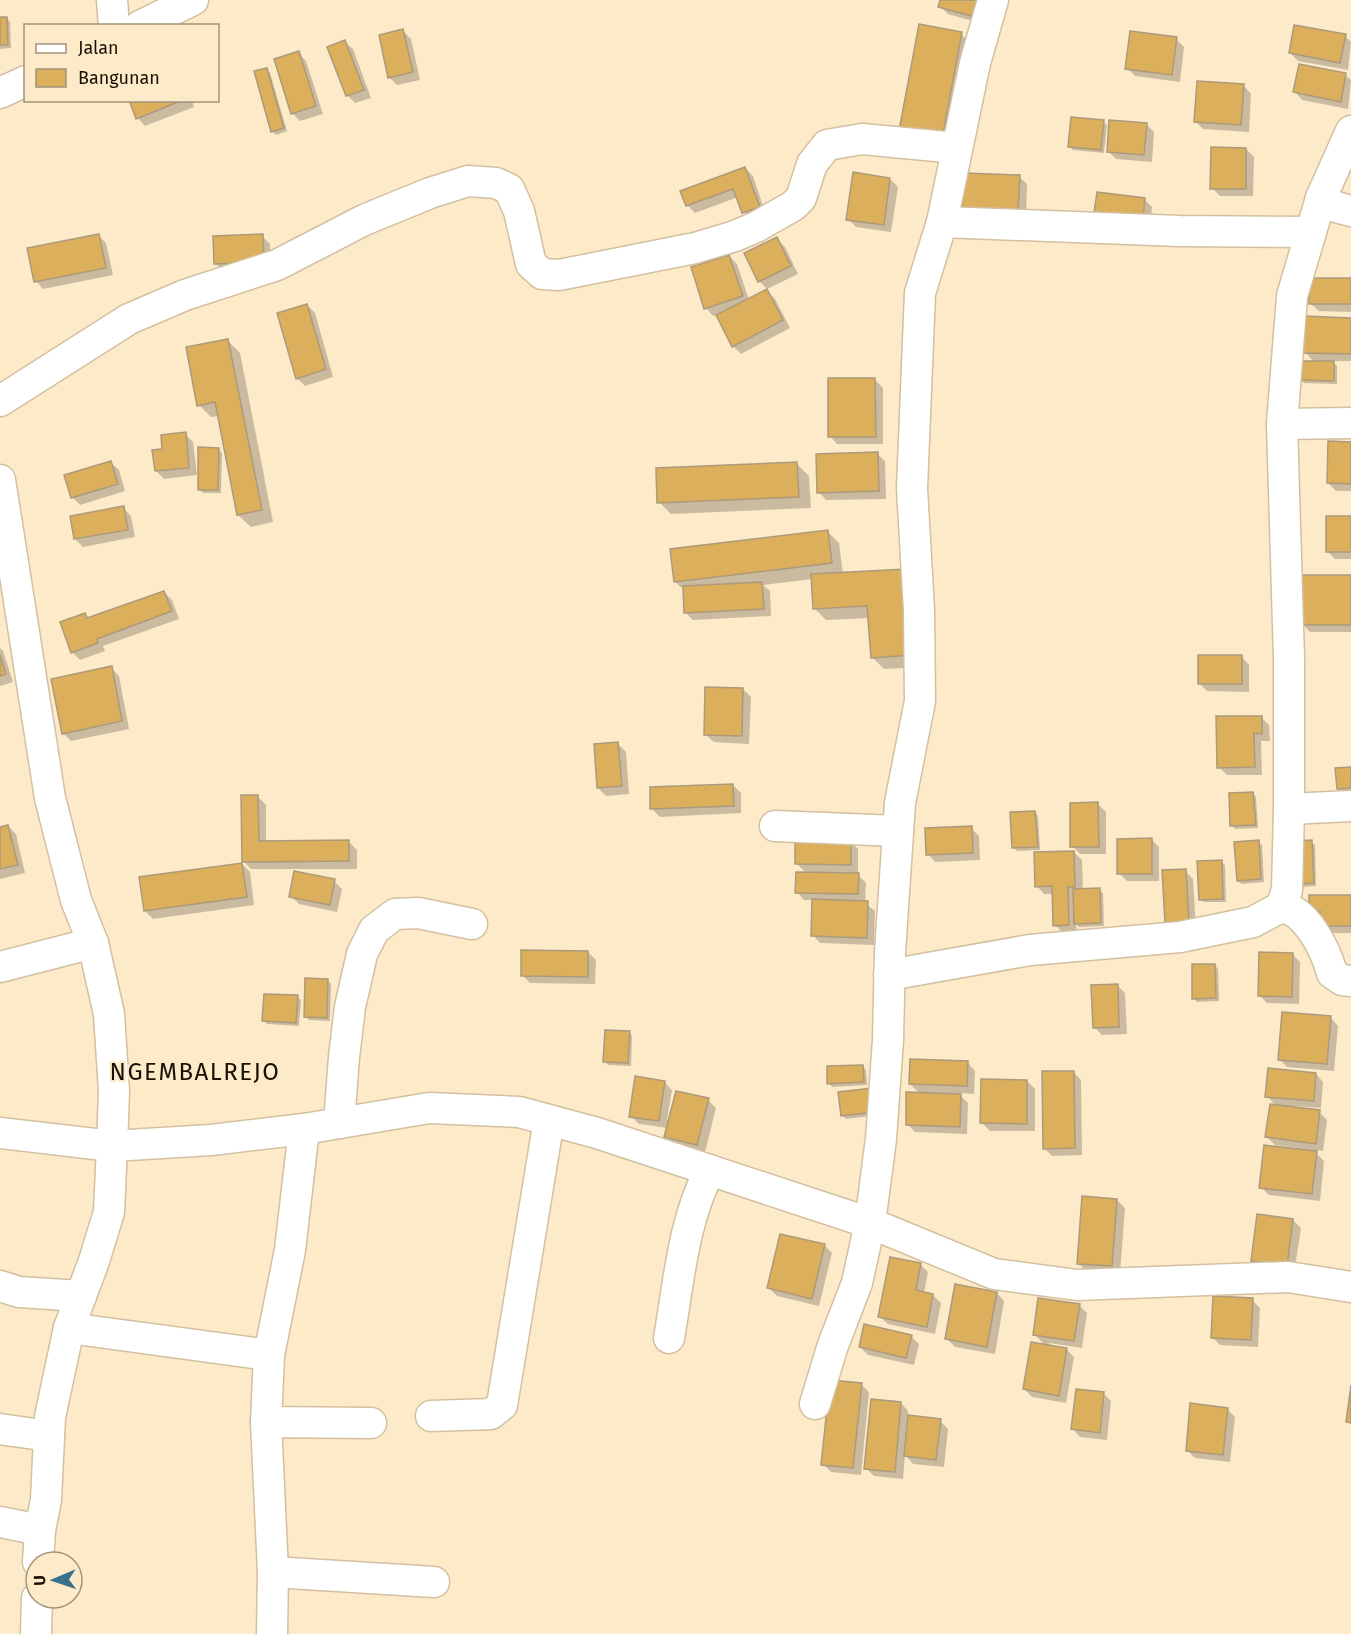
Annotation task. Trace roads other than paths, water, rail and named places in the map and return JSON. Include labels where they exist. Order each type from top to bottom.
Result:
[{"type":"street","points":[[112,0],[114,24]]},
{"type":"street","points":[[144,24],[193,0]]},
{"type":"street","points":[[815,1404],[833,1345],[857,1283],[870,1224],[881,1128],[888,1040],[889,975],[900,803],[920,701],[920,610],[912,488],[920,293],[942,222],[975,63],[993,0]]},
{"type":"street","points":[[0,93],[24,82]]},
{"type":"street","points":[[889,975],[1030,950],[1180,937],[1253,922],[1281,907],[1287,890],[1289,809],[1289,659],[1282,424],[1292,296],[1321,198],[1351,131]]},
{"type":"street","points":[[0,401],[129,319],[185,295],[277,265],[364,220],[429,193],[468,181],[496,183],[509,189],[519,212],[531,264],[542,274],[559,275],[695,248],[756,227],[793,206],[801,198],[812,164],[827,145],[862,139],[957,148]]},
{"type":"street","points":[[1321,198],[1336,207],[1351,211]]},
{"type":"street","points":[[942,222],[1180,231],[1311,232]]},
{"type":"street","points":[[1282,424],[1351,423]]},
{"type":"street","points":[[0,480],[50,798],[76,900],[93,943],[109,1014],[114,1091],[109,1212],[69,1328],[50,1417],[46,1500],[39,1550]]},
{"type":"street","points":[[1289,809],[1351,806]]},
{"type":"street","points":[[775,826],[898,831]]},
{"type":"street","points":[[1281,907],[1294,911],[1314,932],[1328,956],[1332,973],[1342,980],[1351,981]]},
{"type":"street","points":[[339,1123],[350,1006],[362,954],[374,930],[395,914],[418,913],[472,924]]},
{"type":"street","points":[[0,968],[93,943]]},
{"type":"street","points":[[0,1133],[112,1146],[211,1140],[304,1130],[429,1108],[519,1112],[597,1133],[870,1224],[994,1274],[1077,1285],[1288,1277],[1351,1287]]},
{"type":"street","points":[[431,1416],[491,1414],[502,1405],[549,1120]]},
{"type":"street","points":[[272,1634],[273,1572],[266,1422],[269,1355],[290,1250],[304,1130]]},
{"type":"street","points":[[669,1338],[685,1242],[699,1191],[710,1170]]},
{"type":"street","points":[[0,1286],[19,1292],[81,1296]]},
{"type":"street","points":[[69,1328],[269,1355]]},
{"type":"street","points":[[266,1422],[371,1423]]},
{"type":"street","points":[[0,1428],[49,1436]]},
{"type":"street","points":[[0,1522],[40,1530]]},
{"type":"street","points":[[273,1572],[434,1582]]},
{"type":"street","points":[[36,1634],[37,1610]]},
{"type":"district","name":"NGEMBALREJO","points":[[195,1072]]}]
